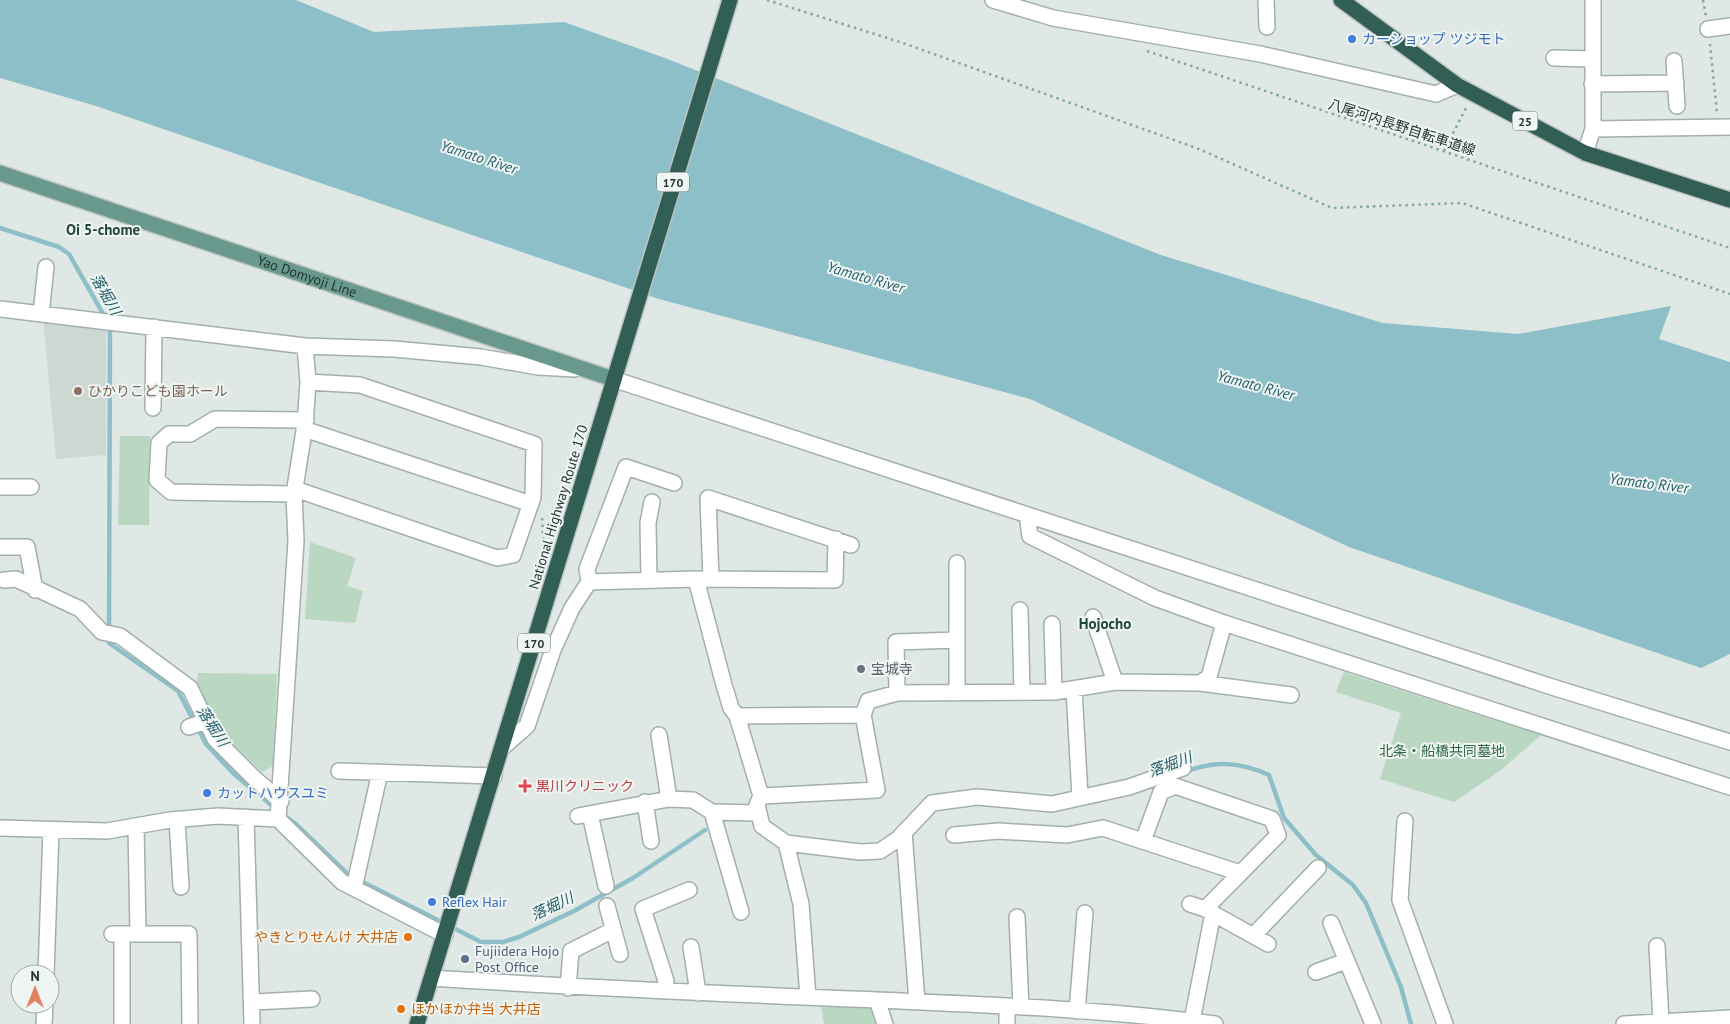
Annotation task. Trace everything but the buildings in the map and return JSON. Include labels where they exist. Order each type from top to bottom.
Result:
[{"type":"highway","name":"National Highway Route 170","points":[[417,1024],[730,0]]},
{"type":"highway","name":"25","points":[[1347,3],[1457,85],[1585,153],[1730,200]]},
{"type":"main road","name":"Yao Domyoji Line","points":[[0,173],[582,369],[615,372]]},
{"type":"street","points":[[993,0],[1054,18],[1260,54],[1436,94],[1457,85]]},
{"type":"street","points":[[1266,0],[1267,27]]},
{"type":"street","points":[[1585,153],[1593,129],[1593,0]]},
{"type":"street","points":[[1708,29],[1730,26]]},
{"type":"street","points":[[1554,58],[1592,58]]},
{"type":"street","points":[[1674,61],[1677,106]]},
{"type":"street","points":[[1592,84],[1676,83]]},
{"type":"street","points":[[1593,129],[1724,127]]},
{"type":"street","points":[[41,314],[46,267]]},
{"type":"street","points":[[0,309],[305,346],[394,349],[482,358],[538,367],[582,369]]},
{"type":"street","points":[[153,408],[154,327]]},
{"type":"street","points":[[280,810],[296,541],[294,492],[305,425],[308,382],[305,346]]},
{"type":"street","points":[[615,372],[1027,515],[1539,683],[1730,742]]},
{"type":"street","points":[[308,382],[360,385],[534,444],[532,501],[513,555],[497,558],[294,492],[171,492],[158,480],[159,443],[169,434],[190,434],[215,419],[305,425],[532,501]]},
{"type":"street","points":[[503,747],[527,726],[553,650],[572,608],[589,582],[587,569],[626,467],[674,483]]},
{"type":"street","points":[[0,488],[31,488]]},
{"type":"street","points":[[851,545],[708,498],[703,579],[724,685],[731,708],[736,716],[761,796],[758,813],[762,826],[786,843],[860,852],[880,851],[904,832],[932,803],[977,797],[1052,804],[1129,787],[1183,768]]},
{"type":"street","points":[[649,579],[648,523],[652,502]]},
{"type":"street","points":[[1027,515],[1030,536],[1155,598],[1224,623],[1730,787]]},
{"type":"street","points":[[589,582],[649,579],[835,580],[836,540]]},
{"type":"street","points":[[0,547],[27,548],[35,590]]},
{"type":"street","points":[[957,563],[957,693]]},
{"type":"street","points":[[4,580],[16,579],[35,590],[80,609],[102,632],[120,636],[190,688],[198,724],[255,779],[342,882],[354,885],[447,929]]},
{"type":"street","points":[[1020,610],[1022,692]]},
{"type":"street","points":[[1093,617],[1115,682]]},
{"type":"street","points":[[1200,683],[1209,677],[1224,623]]},
{"type":"street","points":[[1052,624],[1054,692]]},
{"type":"street","points":[[897,693],[896,642],[957,640]]},
{"type":"street","points":[[761,796],[877,790],[863,715],[868,701],[897,693],[1054,692],[1115,682],[1200,683],[1291,695]]},
{"type":"street","points":[[1074,689],[1080,797]]},
{"type":"street","points":[[736,716],[863,715]]},
{"type":"street","points":[[659,735],[669,799]]},
{"type":"street","points":[[339,771],[494,776]]},
{"type":"street","points":[[354,885],[380,772]]},
{"type":"street","points":[[1143,841],[1161,792],[1175,786],[1272,819],[1278,835],[1240,873],[1209,911],[1192,1021]]},
{"type":"street","points":[[606,886],[584,815],[669,799],[693,800],[712,812],[758,813]]},
{"type":"street","points":[[645,802],[651,841]]},
{"type":"street","points":[[0,828],[107,831],[177,820],[218,816],[246,817],[280,810]]},
{"type":"street","points":[[712,812],[741,912]]},
{"type":"street","points":[[246,817],[252,1024]]},
{"type":"street","points":[[177,820],[181,887]]},
{"type":"street","points":[[1405,821],[1400,900],[1446,1024]]},
{"type":"street","points":[[136,826],[138,934]]},
{"type":"street","points":[[954,835],[998,831],[1067,835],[1103,828],[1240,873]]},
{"type":"street","points":[[46,964],[51,830]]},
{"type":"street","points":[[904,832],[918,1002]]},
{"type":"street","points":[[786,843],[801,904],[808,997]]},
{"type":"street","points":[[1254,935],[1318,868]]},
{"type":"street","points":[[664,991],[666,981],[643,909],[689,890]]},
{"type":"street","points":[[1190,904],[1209,911],[1268,944]]},
{"type":"street","points":[[607,906],[620,954]]},
{"type":"street","points":[[1077,1011],[1085,913]]},
{"type":"street","points":[[1007,1024],[1014,1007],[1017,917]]},
{"type":"street","points":[[1331,923],[1373,1024]]},
{"type":"street","points":[[568,988],[571,951],[613,930]]},
{"type":"street","points":[[122,1024],[117,934],[188,934],[190,1024]]},
{"type":"street","points":[[1657,946],[1662,1022]]},
{"type":"street","points":[[691,947],[698,993]]},
{"type":"street","points":[[1316,972],[1346,961]]},
{"type":"street","points":[[432,978],[568,988],[1014,1007],[1077,1011],[1120,1019],[1192,1021],[1213,1024]]},
{"type":"street","points":[[252,1002],[312,999]]},
{"type":"street","points":[[877,1000],[885,1024]]},
{"type":"street","points":[[1633,1024],[1730,1018]]},
{"type":"path","points":[[767,0],[903,43],[1199,149],[1332,208],[1462,203],[1730,294]]},
{"type":"path","points":[[1703,0],[1724,127]]},
{"type":"path","name":"八尾河内長野自転車道線","points":[[1140,48],[1730,248]]},
{"type":"path","points":[[1444,151],[1470,100]]},
{"type":"path","points":[[532,501],[541,508],[544,550]]},
{"type":"shaded area","name":"ひかりこども園ホール","points":[[43,318],[106,328],[106,455],[56,459]]},
{"type":"green space","points":[[120,436],[150,436],[149,525],[118,525]]},
{"type":"green space","points":[[310,542],[356,558],[347,586],[363,591],[355,623],[305,619]]},
{"type":"green space","name":"北条・船橋共同墓地","points":[[1344,672],[1541,735],[1501,770],[1454,802],[1380,779],[1401,713],[1336,692]]},
{"type":"green space","points":[[198,673],[277,674],[273,766],[262,772],[222,734],[197,683]]},
{"type":"green space","points":[[821,1005],[871,1007],[877,1024],[824,1024]]},
{"type":"water","name":"Yamato River","points":[[0,0],[296,0],[374,32],[564,22],[665,58],[1161,255],[1383,323],[1518,334],[1671,306],[1659,339],[1730,362],[1730,654],[1701,668],[1349,547],[1030,399],[659,299],[96,106],[0,78]]},
{"type":"waterway","name":"落堀川","points":[[0,228],[59,247],[69,254],[106,319]]},
{"type":"waterway","name":"落堀川","points":[[110,326],[109,643],[178,691],[206,744],[234,774],[276,809]]},
{"type":"waterway","name":"落堀川","points":[[1185,772],[1196,768],[1227,764],[1248,767],[1269,775],[1284,818],[1316,855],[1353,885],[1366,903],[1401,987],[1411,1024]]},
{"type":"waterway","name":"落堀川","points":[[282,814],[296,824],[349,875],[481,942],[503,942],[519,937],[574,911],[633,878],[705,830]]},
{"type":"place","name":"カーショップ ツジモト","points":[[1352,39]]},
{"type":"place","name":"ひかりこども園ホール","points":[[78,391]]},
{"type":"place","name":"宝城寺","points":[[861,669]]},
{"type":"place","name":"黒川クリニック","points":[[525,786]]},
{"type":"place","name":"カットハウスユミ","points":[[207,793]]},
{"type":"place","name":"Reflex Hair","points":[[432,902]]},
{"type":"place","name":"やきとりせんけ 大井店","points":[[408,937]]},
{"type":"place","name":"Fujiidera Hojo Post Office","points":[[465,959]]},
{"type":"place","name":"ほかほか弁当 大井店","points":[[401,1009]]},
{"type":"district","name":"Oi 5-chome","points":[[103,229]]},
{"type":"district","name":"Hojocho","points":[[1105,623]]}]
